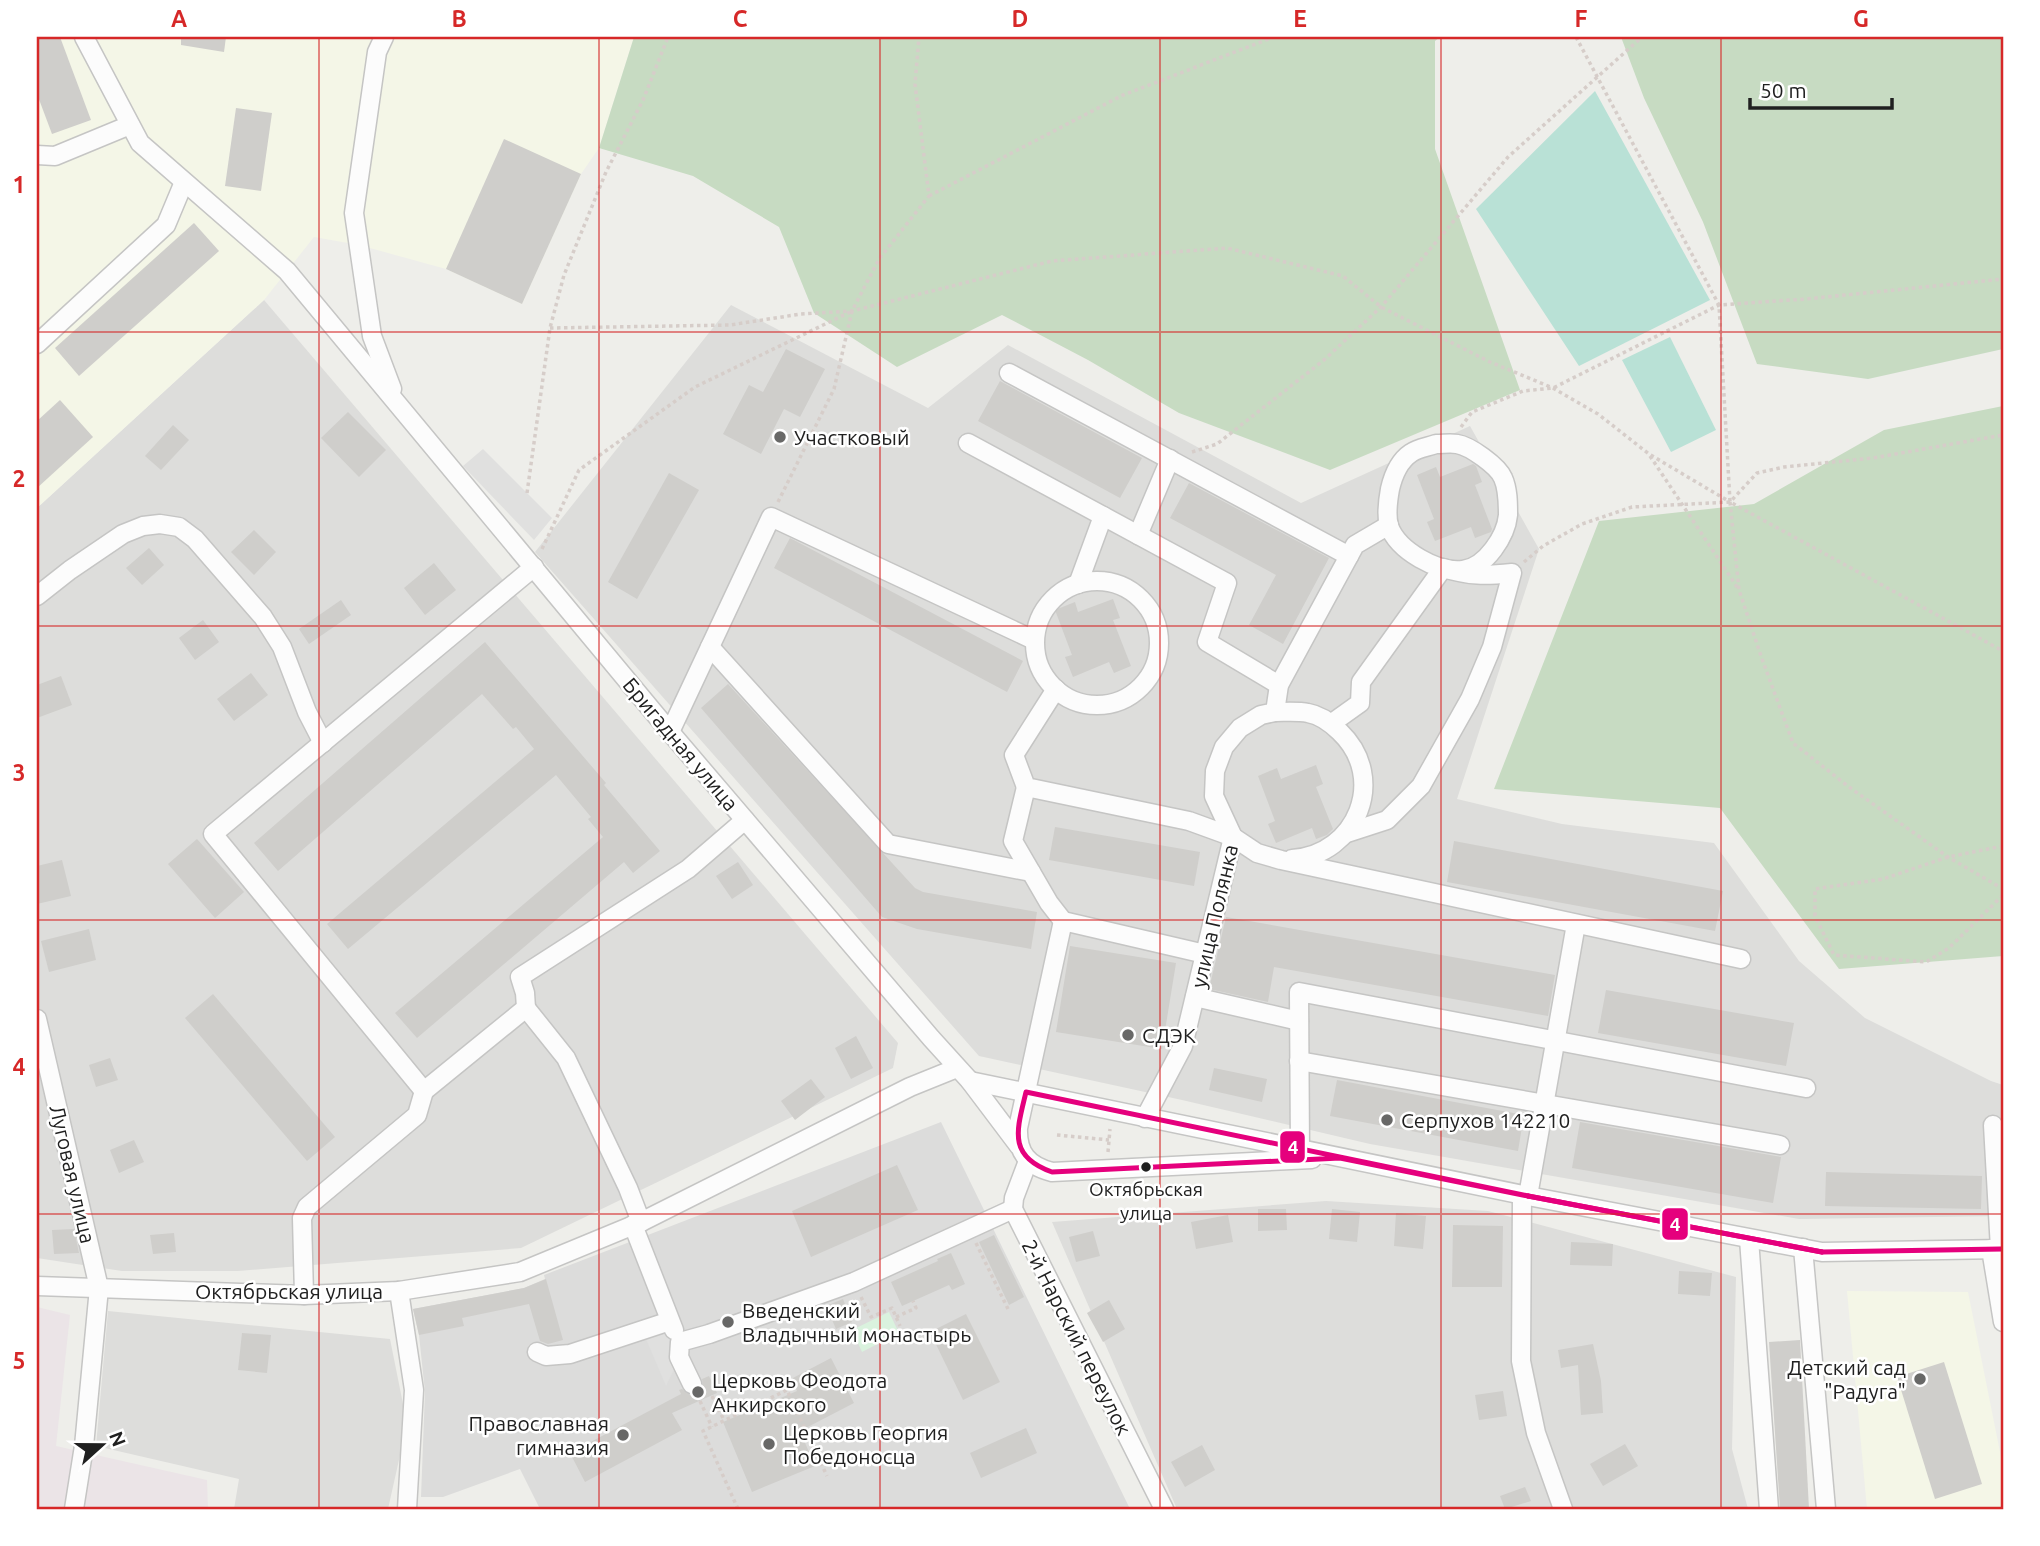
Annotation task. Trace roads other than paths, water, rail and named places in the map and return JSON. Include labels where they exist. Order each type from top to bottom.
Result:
[{"type":"street","name":"Бригадная улица","points":[[84,37],[140,144],[287,271],[670,732],[970,1081],[1024,1154]]},
{"type":"street","points":[[384,37],[377,52],[354,213],[372,336],[396,402]]},
{"type":"street","points":[[37,155],[55,156],[130,125]]},
{"type":"street","points":[[37,344],[166,225],[184,182]]},
{"type":"street","points":[[1009,373],[1349,556]]},
{"type":"street","points":[[968,443],[1227,583],[1207,642],[1279,685]]},
{"type":"street","points":[[1347,833],[1387,820],[1422,786],[1470,699],[1492,647],[1512,573],[1484,576],[1443,568],[1420,558],[1400,544],[1389,525],[1388,500],[1393,474],[1410,453],[1436,444],[1460,444],[1483,457],[1503,476],[1508,500],[1507,520],[1492,553],[1474,566],[1463,570],[1443,568]]},
{"type":"street","points":[[1138,535],[1170,459]]},
{"type":"street","points":[[1078,584],[1103,516]]},
{"type":"street","points":[[670,732],[771,517],[1034,640]]},
{"type":"street","points":[[37,596],[122,534],[143,526],[160,524],[178,527],[195,539],[263,617],[282,647],[307,712],[323,743]]},
{"type":"street","points":[[1281,860],[1306,858],[1329,849],[1347,833],[1359,811],[1364,787],[1361,763],[1350,741],[1332,723],[1310,713],[1275,712],[1279,685],[1355,545],[1389,525]]},
{"type":"street","points":[[424,1091],[213,835],[534,567]]},
{"type":"street","points":[[1332,723],[1360,703],[1361,682],[1443,568]]},
{"type":"street","points":[[1086,581],[1107,581],[1127,588],[1143,601],[1154,619],[1159,639],[1158,659],[1149,677],[1136,692],[1119,702],[1099,706],[1079,704],[1061,695],[1046,680],[1037,661],[1034,640],[1038,620],[1049,601],[1066,588],[1078,584],[1086,581]]},
{"type":"street","points":[[710,647],[888,844],[1031,872]]},
{"type":"street","points":[[1055,690],[1014,755],[1026,787],[1013,841],[1049,903],[1063,921],[1205,954]]},
{"type":"street","name":"улица Полянка","points":[[1145,1118],[1183,1046],[1233,836],[1214,796],[1215,771],[1224,747],[1240,728],[1261,715],[1275,712]]},
{"type":"street","points":[[1026,787],[1189,821],[1233,836],[1257,853],[1281,860],[1741,959]]},
{"type":"street","points":[[692,1384],[679,1357],[680,1342],[670,1321],[637,1224],[628,1188],[566,1058],[526,1008],[520,977],[688,869],[745,820]]},
{"type":"street","points":[[1063,921],[1018,1128],[1017,1140],[1024,1154],[1038,1168],[1052,1172],[1340,1158]]},
{"type":"street","points":[[1563,1509],[1535,1433],[1521,1361],[1525,1196],[1576,924]]},
{"type":"street","points":[[1300,1150],[1299,992],[1806,1088]]},
{"type":"street","points":[[1195,997],[1299,1021]]},
{"type":"street","points":[[304,1295],[302,1218],[307,1207],[416,1115],[424,1091],[526,1008]]},
{"type":"street","name":"Луговая улица","points":[[37,1019],[99,1288],[84,1446],[74,1509]]},
{"type":"street","points":[[1299,1061],[1780,1145]]},
{"type":"street","name":"Октябрьская улица","points":[[37,1286],[304,1295],[399,1291],[520,1272],[637,1224],[911,1087],[957,1068]]},
{"type":"street","points":[[970,1081],[1525,1196],[1822,1252],[1998,1249]]},
{"type":"street","points":[[1993,1125],[2003,1322]]},
{"type":"street","points":[[680,1342],[854,1282],[1013,1209],[1024,1154]]},
{"type":"street","name":"2-й Нарский переулок","points":[[1013,1209],[1164,1509]]},
{"type":"street","points":[[1749,1238],[1769,1509]]},
{"type":"street","points":[[1804,1248],[1826,1509]]},
{"type":"street","points":[[399,1291],[414,1391],[407,1509]]},
{"type":"street","points":[[537,1352],[546,1356],[570,1354],[670,1321]]},
{"type":"place","name":"Участковый","points":[[780,437]]},
{"type":"place","name":"СДЭК","points":[[1128,1035]]},
{"type":"place","name":"Серпухов 142210","points":[[1387,1120]]},
{"type":"place","name":"Октябрьская улица","points":[[1146,1167]]},
{"type":"place","name":"Введенский Владычный монастырь","points":[[728,1322]]},
{"type":"place","name":"Детский сад \"Радуга\"","points":[[1920,1379]]},
{"type":"place","name":"Церковь Феодота Анкирского","points":[[698,1392]]},
{"type":"place","name":"Православная гимназия","points":[[623,1435]]},
{"type":"place","name":"Церковь Георгия Победоносца","points":[[769,1444]]}]
